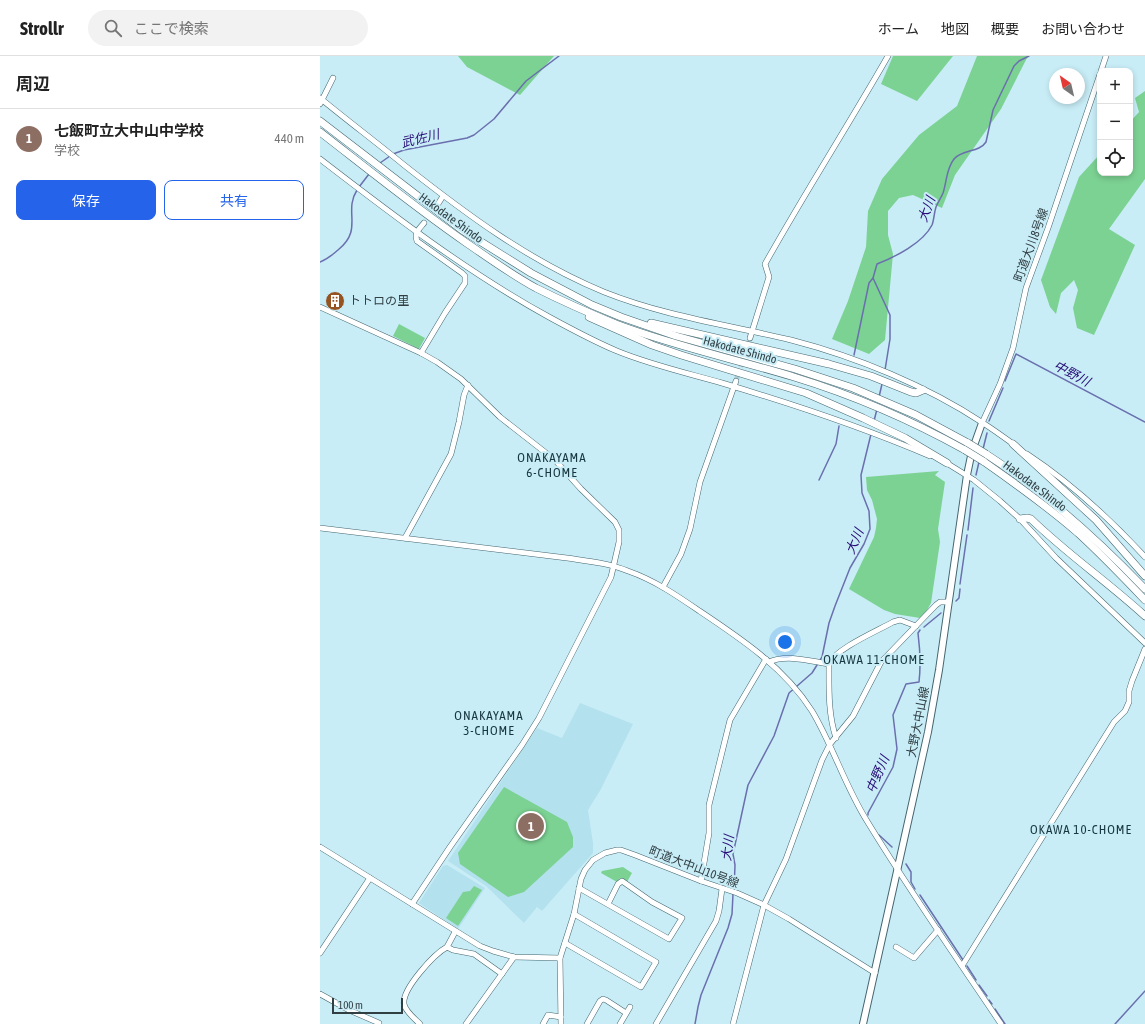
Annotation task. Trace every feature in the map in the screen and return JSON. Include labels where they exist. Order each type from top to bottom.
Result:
[{"type":"highway","name":"Hakodate Shindo","points":[[320,121],[441,215],[480,242],[531,273],[592,306],[676,336],[795,369],[867,393],[932,423],[984,458],[1034,487],[1099,543],[1145,589]]},
{"type":"highway","name":"Hakodate Shindo","points":[[320,132],[457,236],[535,287],[617,324],[680,345],[793,376],[866,401],[966,446]]},
{"type":"highway","points":[[535,287],[596,321],[652,345],[744,376],[806,393],[905,438],[947,463]]},
{"type":"highway","points":[[592,306],[666,327],[829,364],[871,376],[911,392],[916,393],[923,390]]},
{"type":"highway","points":[[1014,444],[1096,520],[1145,576]]},
{"type":"highway","name":"Hakodate Shindo","points":[[984,458],[1068,525],[1105,559],[1145,600]]},
{"type":"highway","points":[[1020,519],[1031,519],[1051,539],[1121,594],[1145,616]]},
{"type":"main road","name":"大野大中山線","points":[[863,1024],[928,732],[939,670],[967,475],[972,451],[982,423]]},
{"type":"street","points":[[750,338],[769,277],[764,264],[800,201],[857,110],[888,56]]},
{"type":"street","points":[[1102,68],[1106,56]]},
{"type":"street","points":[[333,78],[321,100],[443,196],[512,245],[551,267],[586,284],[631,302],[663,312],[792,341],[872,366],[938,397],[1014,444],[1068,483],[1107,518],[1145,557]]},
{"type":"street","name":"町道大川8号線","points":[[982,423],[1000,384],[1013,348],[1026,288],[1097,83]]},
{"type":"street","points":[[320,159],[447,254],[505,292],[585,336],[617,351],[660,366],[734,387],[862,428],[947,463],[984,487],[1020,519],[1056,558],[1145,643]]},
{"type":"street","points":[[438,204],[443,196]]},
{"type":"street","points":[[421,353],[465,283],[466,279],[462,274],[416,241],[415,237],[417,232],[424,223]]},
{"type":"street","points":[[320,307],[421,353],[461,379],[500,417],[555,460],[581,489],[615,522],[619,530],[619,542],[611,577],[539,718],[412,904]]},
{"type":"street","points":[[663,587],[681,554],[688,536],[700,482],[736,381]]},
{"type":"street","points":[[405,538],[451,454],[464,395],[468,385]]},
{"type":"street","points":[[320,528],[596,562],[628,571],[663,587],[752,648],[791,683],[811,709],[830,744],[866,819],[1000,1024]]},
{"type":"street","points":[[733,1024],[764,906],[786,858],[822,760],[830,744],[853,716],[881,662],[936,604],[940,602],[948,602]]},
{"type":"street","points":[[826,664],[836,654],[892,622],[900,620],[916,626]]},
{"type":"street","points":[[962,966],[1114,722],[1125,712],[1129,702],[1129,691],[1132,681],[1145,649]]},
{"type":"street","points":[[701,881],[709,833],[709,805],[730,720],[768,661],[785,658],[826,664]]},
{"type":"street","points":[[826,664],[831,720],[836,738]]},
{"type":"street","points":[[320,847],[455,932],[480,946],[493,952],[514,957],[560,958]]},
{"type":"street","name":"町道大中山10号線","points":[[561,1024],[560,958],[574,914],[581,879],[585,870],[593,860],[605,853],[617,850],[622,850],[737,894],[764,906],[789,919],[875,973]]},
{"type":"street","points":[[320,953],[370,878]]},
{"type":"street","points":[[579,888],[670,939],[682,918],[652,902],[622,881],[618,884],[608,904]]},
{"type":"street","points":[[656,1024],[716,921],[724,889]]},
{"type":"street","points":[[565,943],[641,987],[656,962],[574,914]]},
{"type":"street","points":[[896,947],[914,958],[938,930]]},
{"type":"street","points":[[420,1024],[405,1008],[405,997],[418,974],[439,951],[447,947],[455,932]]},
{"type":"street","points":[[447,947],[453,950],[474,954],[502,974]]},
{"type":"street","points":[[466,1024],[514,957]]},
{"type":"street","points":[[320,994],[349,1010],[379,1023],[378,1024]]},
{"type":"street","points":[[587,1024],[600,1001],[603,999],[626,1013]]},
{"type":"street","points":[[620,1024],[630,1007]]},
{"type":"street","points":[[544,1024],[548,1015],[561,1017]]},
{"type":"shaded area","points":[[580,703],[633,724],[601,789],[588,810],[593,853],[542,911],[537,907],[524,923],[486,886],[448,861],[537,728],[562,738]]},
{"type":"shaded area","points":[[447,865],[485,888],[458,929],[419,903],[443,866]]},
{"type":"green space","points":[[458,56],[554,56],[520,95],[467,67]]},
{"type":"green space","points":[[893,56],[953,56],[917,101],[881,84]]},
{"type":"green space","points":[[977,56],[1028,56],[1001,109],[955,175],[942,208],[913,195],[899,198],[888,211],[888,235],[893,254],[885,340],[869,354],[832,339],[848,301],[866,247],[868,211],[882,179],[919,135],[957,106]]},
{"type":"green space","points":[[1145,91],[1145,179],[1109,229],[1135,245],[1094,335],[1077,328],[1073,308],[1078,290],[1074,280],[1061,293],[1056,314],[1050,307],[1041,280],[1079,177],[1097,157],[1097,176],[1133,176],[1133,119],[1139,112],[1135,98]]},
{"type":"green space","points":[[399,324],[425,338],[419,349],[393,336]]},
{"type":"green space","points":[[939,471],[935,475],[945,482],[938,529],[940,542],[931,603],[926,612],[920,618],[895,614],[884,610],[849,589],[874,537],[876,528],[877,519],[872,500],[867,490],[866,477]]},
{"type":"green space","points":[[504,787],[567,822],[573,837],[573,847],[524,892],[508,897],[460,864],[458,853]]},
{"type":"green space","points":[[623,867],[632,873],[627,882],[620,878],[617,882],[601,873],[602,871]]},
{"type":"green space","points":[[474,886],[482,890],[458,926],[446,918],[463,892],[470,891]]},
{"type":"waterway","name":"武佐川","points":[[393,154],[404,150],[467,138],[474,135],[494,119],[526,81],[559,56]]},
{"type":"waterway","name":"大川","points":[[885,370],[890,339],[890,315],[873,278],[877,264],[908,249],[928,232],[932,225],[936,207],[943,193],[951,163],[957,156],[979,148],[986,142],[993,110],[1014,66],[1019,61],[1029,56]]},
{"type":"waterway","name":"武佐川","points":[[380,163],[390,156]]},
{"type":"waterway","name":"武佐川","points":[[359,187],[369,174]]},
{"type":"waterway","name":"武佐川","points":[[320,262],[338,250],[346,242],[350,235],[352,228],[353,198],[357,190]]},
{"type":"waterway","points":[[854,355],[869,283],[873,278]]},
{"type":"waterway","name":"中野川","points":[[1005,381],[1016,354],[1145,422]]},
{"type":"waterway","name":"大川","points":[[879,397],[882,384]]},
{"type":"waterway","name":"中野川","points":[[989,421],[1003,388]]},
{"type":"waterway","name":"大川","points":[[874,421],[877,409]]},
{"type":"waterway","points":[[819,480],[836,444],[839,426]]},
{"type":"waterway","name":"中野川","points":[[983,449],[987,433]]},
{"type":"waterway","name":"大川","points":[[734,890],[735,865],[733,854],[748,785],[774,736],[789,693],[812,673],[822,657],[829,623],[835,606],[850,568],[864,544],[870,529],[869,511],[862,493],[861,475],[871,434]]},
{"type":"waterway","name":"中野川","points":[[976,475],[979,462]]},
{"type":"waterway","name":"中野川","points":[[968,530],[973,488]]},
{"type":"waterway","name":"中野川","points":[[960,584],[967,535]]},
{"type":"waterway","name":"中野川","points":[[956,601],[959,598],[960,589]]},
{"type":"waterway","name":"中野川","points":[[924,627],[941,613]]},
{"type":"waterway","name":"中野川","points":[[868,815],[893,767],[897,749],[893,715],[906,684],[919,682],[920,657],[918,633],[920,630]]},
{"type":"waterway","name":"中野川","points":[[879,835],[892,847]]},
{"type":"waterway","name":"中野川","points":[[906,864],[911,872],[911,882],[915,889]]},
{"type":"waterway","name":"大川","points":[[695,1024],[701,995],[728,928],[732,914],[733,894]]},
{"type":"waterway","name":"中野川","points":[[920,895],[963,960]]},
{"type":"waterway","name":"中野川","points":[[967,966],[976,980]]},
{"type":"waterway","name":"中野川","points":[[979,985],[987,996]]},
{"type":"waterway","points":[[1115,1024],[1145,991]]},
{"type":"waterway","name":"中野川","points":[[989,1000],[992,1004]]},
{"type":"waterway","name":"中野川","points":[[995,1009],[1005,1024]]},
{"type":"tunnel","points":[[736,381],[750,338]]},
{"type":"place","name":"トトロの里","points":[[335,301]]},
{"type":"place","name":"七飯町立大中山中学校","points":[[531,826]]},
{"type":"district","name":"ONAKAYAMA 6-CHOME","points":[[552,464]]},
{"type":"district","name":"OKAWA 11-CHOME","points":[[874,659]]},
{"type":"district","name":"ONAKAYAMA 3-CHOME","points":[[489,722]]},
{"type":"district","name":"OKAWA 10-CHOME","points":[[1081,829]]}]
